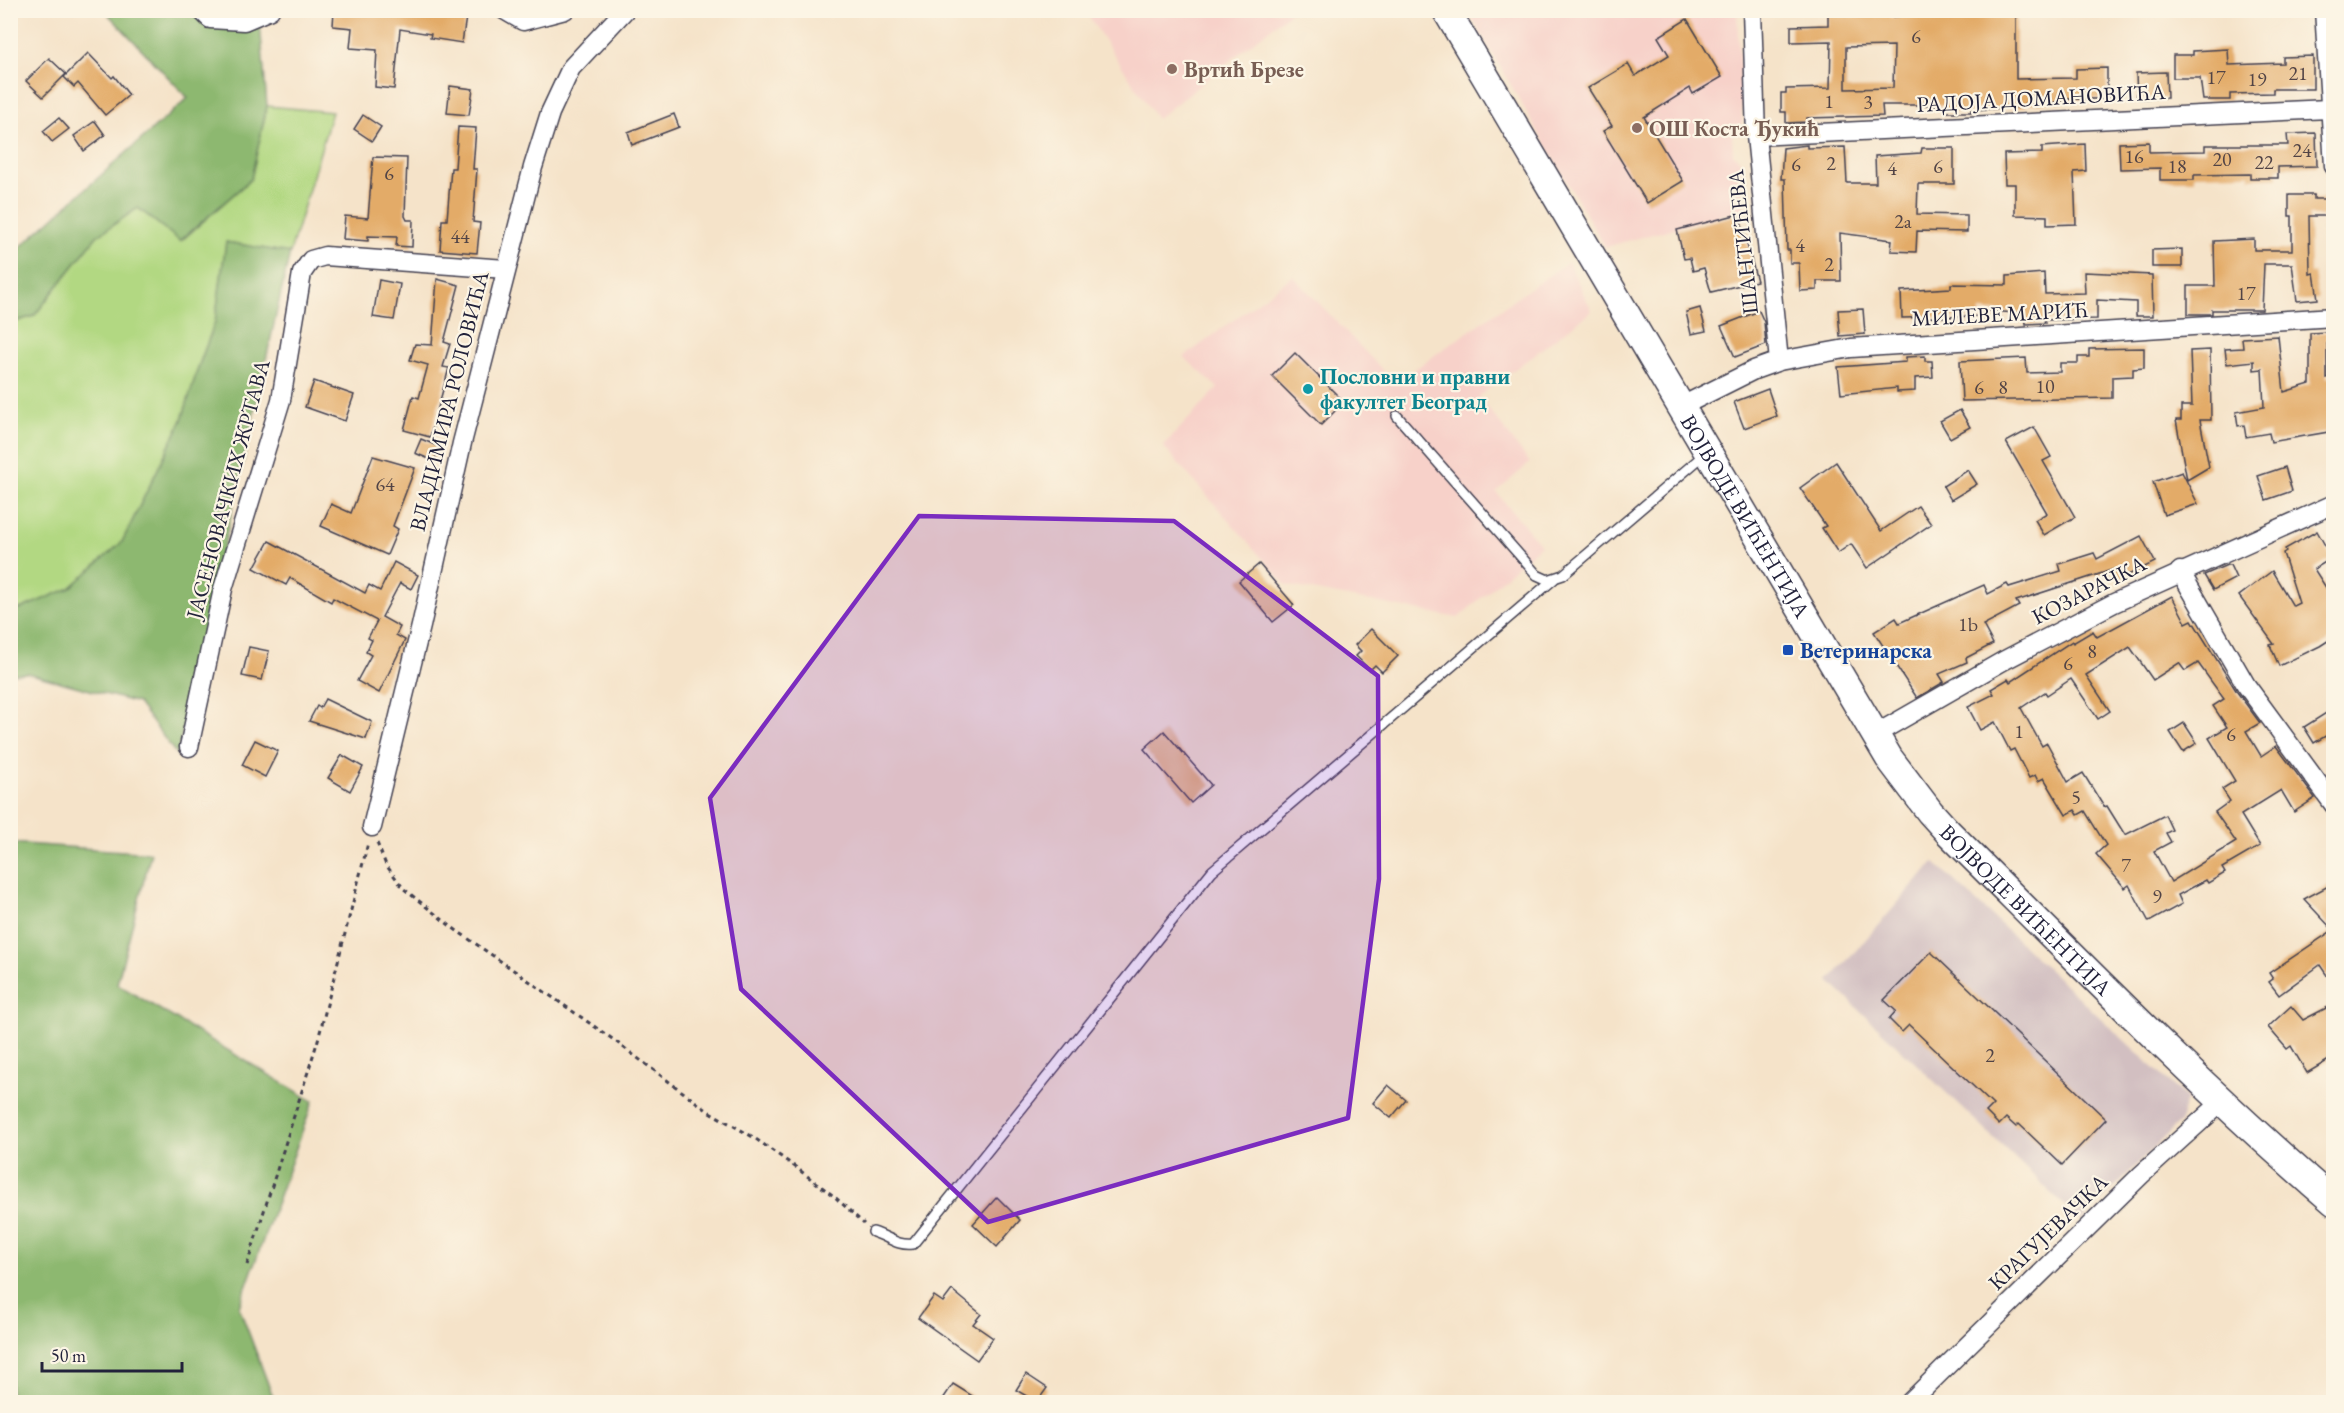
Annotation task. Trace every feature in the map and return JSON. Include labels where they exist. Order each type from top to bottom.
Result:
[{"type":"main road","name":"ВОЈВОДЕ ВИЋЕНТИЈА","points":[[1446,10],[1874,735],[1910,787],[1948,832],[2064,950],[2223,1101],[2334,1202]]},
{"type":"street","points":[[201,10],[210,19],[244,21],[270,10]]},
{"type":"street","points":[[504,10],[522,21],[565,10]]},
{"type":"street","name":"ВЛАДИМИРА РОЛОВИЋА","points":[[372,827],[421,626],[462,443],[506,269],[550,113],[571,68],[626,10]]},
{"type":"street","name":"ШАНТИЋЕВА","points":[[1752,10],[1756,136],[1779,361]]},
{"type":"street","points":[[2324,10],[2334,166]]},
{"type":"street","name":"РАДОЈА ДОМАНОВИЋА","points":[[1756,136],[2329,109]]},
{"type":"street","name":"ЈАСЕНОВАЧКИХ ЖРТАВА","points":[[189,747],[223,589],[281,400],[302,273],[311,260],[325,256],[506,269]]},
{"type":"street","name":"МИЛЕВЕ МАРИЋ","points":[[1680,407],[1754,370],[1779,361],[1814,353],[1896,344],[2334,317]]},
{"type":"street","name":"КОЗАРАЧКА","points":[[1874,735],[2039,641],[2181,571],[2331,510]]},
{"type":"street","points":[[2181,571],[2246,685],[2334,805]]},
{"type":"street","name":"КРАГУЈЕВАЧКА","points":[[1910,1402],[2141,1175],[2223,1101]]},
{"type":"lane","points":[[1397,416],[1537,575],[1554,579]]},
{"type":"lane","points":[[873,1232],[902,1245],[913,1244],[1212,871],[1554,579],[1563,575],[1707,453]]},
{"type":"path","points":[[372,827],[386,865],[405,889],[429,909],[499,961],[611,1038],[708,1111],[753,1137],[794,1166],[835,1197],[873,1232]]},
{"type":"path","points":[[247,1265],[318,1041],[372,827]]},
{"type":"highlighted area","points":[[919,516],[1174,521],[1378,676],[1379,879],[1348,1118],[988,1222],[741,989],[710,798]]},
{"type":"shaded area","name":"Вртић Брезе","points":[[1085,11],[1292,11],[1157,119]]},
{"type":"shaded area","name":"ОШ Коста Ђукић","points":[[1468,11],[1737,11],[1742,122],[1732,134],[1733,154],[1741,161],[1744,209],[1605,247]]},
{"type":"shaded area","points":[[1568,262],[1592,311],[1479,396],[1530,463],[1496,492],[1541,545],[1458,618],[1286,585],[1163,446],[1218,388],[1184,357],[1293,276],[1395,383]]},
{"type":"shaded area","points":[[1934,862],[2187,1099],[2180,1121],[2081,1221],[1829,981]]},
{"type":"green space","points":[[115,10],[259,11],[267,106],[251,179],[180,241],[138,208],[97,236],[34,316],[11,323],[10,256],[188,98],[109,15]]},
{"type":"green space","points":[[267,106],[332,112],[290,253],[226,242],[215,322],[182,420],[122,542],[71,588],[20,609],[11,610],[11,323],[34,316],[97,236],[138,208],[181,241],[251,179]]},
{"type":"green space","points":[[226,242],[290,253],[177,755],[138,703],[27,673],[11,674],[11,610],[20,609],[70,588],[122,542],[182,420],[215,322]]},
{"type":"green space","points":[[10,843],[151,853],[117,984],[313,1101],[239,1307],[275,1402],[11,1402]]},
{"type":"building","points":[[334,10],[462,10],[461,17],[466,17],[462,43],[430,38],[431,34],[400,29],[394,89],[375,87],[377,50],[350,48],[352,28],[333,26]]},
{"type":"building","points":[[1828,10],[1850,10],[1850,16],[1890,14],[1890,17],[1938,14],[1938,11],[2016,10],[2016,79],[2076,78],[2076,69],[2107,68],[2107,99],[2062,99],[2062,102],[2025,103],[2025,107],[1971,110],[1971,112],[1945,112],[1945,105],[1882,105],[1883,116],[1807,118],[1807,122],[1786,123],[1786,112],[1781,112],[1781,93],[1786,93],[1786,89],[1830,88],[1831,41],[1791,42],[1791,26],[1828,25]],"holes":[[[1894,46],[1893,88],[1846,89],[1846,47]]]},
{"type":"building","points":[[1687,19],[1722,77],[1693,94],[1690,88],[1644,117],[1683,181],[1647,203],[1603,131],[1612,126],[1588,88],[1628,64],[1635,76],[1669,55],[1658,37]]},
{"type":"building","points":[[2228,49],[2229,65],[2283,63],[2283,57],[2313,56],[2313,89],[2273,89],[2273,93],[2230,94],[2230,100],[2203,100],[2200,78],[2173,78],[2173,55],[2193,55],[2193,51]]},
{"type":"building","points":[[88,53],[112,78],[114,76],[129,95],[105,115],[78,83],[74,87],[64,77]]},
{"type":"building","points":[[49,58],[66,74],[43,97],[26,81]]},
{"type":"building","points":[[2166,72],[2167,98],[2137,99],[2136,73]]},
{"type":"building","points":[[450,86],[473,89],[469,115],[447,113]]},
{"type":"building","points":[[674,114],[679,127],[632,145],[628,132]]},
{"type":"building","points":[[363,115],[381,127],[372,141],[354,129]]},
{"type":"building","points":[[59,118],[69,129],[52,142],[43,131]]},
{"type":"building","points":[[95,121],[105,135],[84,151],[74,136]]},
{"type":"building","points":[[458,127],[476,128],[473,169],[477,169],[473,222],[480,223],[477,253],[440,250],[442,220],[447,220],[451,168],[455,168]]},
{"type":"building","points":[[2316,133],[2317,166],[2278,167],[2278,178],[2250,178],[2250,174],[2194,175],[2194,180],[2160,180],[2160,168],[2120,169],[2119,143],[2149,142],[2149,152],[2205,151],[2205,145],[2288,145],[2287,134]]},
{"type":"building","points":[[2085,144],[2086,171],[2074,172],[2076,224],[2047,225],[2047,216],[2015,215],[2015,184],[2005,184],[2004,154],[2042,153],[2042,147]]},
{"type":"building","points":[[1807,145],[1807,148],[1845,147],[1847,183],[1876,183],[1875,156],[1921,153],[1922,148],[1954,148],[1954,184],[1918,184],[1917,214],[1967,215],[1967,232],[1917,231],[1916,252],[1891,251],[1892,240],[1840,233],[1841,281],[1817,281],[1817,290],[1800,291],[1799,263],[1790,263],[1790,250],[1787,250],[1785,179],[1781,179],[1783,148]]},
{"type":"building","points":[[373,157],[407,158],[405,216],[407,220],[413,220],[412,247],[396,246],[397,237],[368,236],[368,241],[343,239],[345,216],[368,218]]},
{"type":"building","points":[[2289,195],[2314,195],[2314,199],[2328,199],[2328,216],[2309,216],[2310,274],[2314,273],[2318,299],[2297,301],[2292,264],[2264,264],[2262,310],[2212,310],[2212,314],[2188,314],[2188,286],[2215,286],[2214,241],[2254,239],[2254,250],[2292,250],[2292,216],[2289,216]]},
{"type":"building","points":[[1739,214],[1757,281],[1711,292],[1704,268],[1693,271],[1690,258],[1684,259],[1677,230]]},
{"type":"building","points":[[2182,249],[2182,267],[2152,267],[2152,250]]},
{"type":"building","points":[[2084,272],[2152,275],[2153,316],[2136,316],[2136,302],[2097,300],[2097,319],[2044,320],[2045,323],[2026,324],[2025,314],[1980,310],[1980,316],[1902,318],[1901,291],[1951,288],[1951,284],[2007,285],[2007,276],[2044,273],[2045,294],[2085,293]]},
{"type":"building","points":[[437,279],[459,285],[444,342],[450,344],[443,367],[449,368],[430,437],[404,430],[413,396],[419,398],[428,365],[410,360],[415,344],[432,345]]},
{"type":"building","points":[[379,280],[400,284],[394,320],[373,317]]},
{"type":"building","points":[[1700,308],[1706,331],[1691,334],[1686,312]]},
{"type":"building","points":[[1863,309],[1865,334],[1840,336],[1838,310]]},
{"type":"building","points":[[1759,311],[1764,322],[1766,345],[1735,357],[1721,326]]},
{"type":"building","points":[[2327,332],[2327,378],[2334,376],[2334,431],[2271,442],[2269,433],[2246,437],[2244,425],[2238,426],[2236,412],[2264,407],[2262,369],[2254,370],[2254,361],[2227,364],[2225,349],[2243,348],[2242,338],[2278,336],[2284,392],[2310,384],[2310,333]]},
{"type":"building","points":[[2144,348],[2144,368],[2133,369],[2133,376],[2112,377],[2112,398],[1962,401],[1960,361],[2026,358],[2027,373],[2060,372],[2060,363],[2078,363],[2078,357],[2089,357],[2089,349]]},
{"type":"building","points":[[2210,350],[2211,420],[2200,420],[2209,467],[2187,480],[2176,420],[2181,420],[2181,406],[2192,406],[2190,351]]},
{"type":"building","name":"Пословни и правни факултет Београд","points":[[1295,353],[1344,402],[1321,425],[1272,376]]},
{"type":"building","points":[[1925,356],[1925,361],[1932,361],[1933,377],[1915,378],[1915,391],[1897,392],[1897,388],[1841,394],[1838,367],[1906,362],[1906,357]]},
{"type":"building","points":[[314,381],[354,395],[345,421],[305,407]]},
{"type":"building","points":[[1768,389],[1777,416],[1744,428],[1734,402]]},
{"type":"building","points":[[1960,410],[1970,427],[1950,438],[1940,421]]},
{"type":"building","points":[[2034,427],[2051,457],[2043,461],[2075,517],[2044,535],[2035,520],[2047,513],[2006,442]]},
{"type":"building","points":[[421,439],[440,447],[434,461],[415,453]]},
{"type":"building","points":[[373,456],[415,468],[393,526],[398,529],[387,555],[321,526],[331,504],[351,513]]},
{"type":"building","points":[[1836,462],[1881,531],[1918,506],[1931,524],[1867,568],[1851,544],[1838,553],[1822,528],[1826,526],[1800,488]]},
{"type":"building","points":[[2285,467],[2292,491],[2266,500],[2258,476]]},
{"type":"building","points":[[1968,470],[1977,484],[1951,500],[1943,486]]},
{"type":"building","points":[[2182,472],[2198,504],[2164,515],[2153,482]]},
{"type":"building","points":[[2317,531],[2332,558],[2314,569],[2334,600],[2334,637],[2279,666],[2270,645],[2274,644],[2239,596],[2272,571],[2293,606],[2299,603],[2283,553],[2285,549]]},
{"type":"building","points":[[2141,536],[2155,562],[2120,579],[2115,569],[2016,601],[2019,606],[1983,625],[1993,644],[1966,658],[1967,662],[1939,674],[1944,682],[1917,698],[1874,632],[1896,618],[1899,623],[1984,585],[1988,594],[2007,584],[2009,587],[2061,571],[2059,564],[2094,553],[2097,559]]},
{"type":"building","points":[[269,541],[365,593],[369,585],[380,591],[394,562],[418,575],[411,589],[400,583],[382,617],[400,627],[396,635],[405,640],[379,693],[357,681],[371,655],[366,652],[372,640],[368,638],[377,621],[333,598],[331,602],[290,578],[286,585],[254,568]]},
{"type":"building","points":[[1259,564],[1294,605],[1273,622],[1239,581]]},
{"type":"building","points":[[2230,565],[2236,578],[2213,590],[2204,575]]},
{"type":"building","points":[[2172,596],[2186,623],[2192,620],[2237,692],[2260,723],[2246,731],[2261,756],[2276,746],[2315,798],[2294,812],[2281,790],[2241,815],[2260,846],[2222,868],[2225,873],[2208,883],[2206,880],[2178,895],[2182,904],[2149,922],[2129,885],[2125,888],[2096,854],[2106,845],[2085,811],[2078,815],[2075,810],[2066,815],[2044,778],[2038,781],[2035,775],[2029,778],[2014,749],[2010,751],[1995,722],[1980,730],[1968,707],[1994,694],[1991,689],[2008,679],[2010,682],[2072,641],[2073,643],[2093,631],[2097,637]],"holes":[[[2130,647],[2153,680],[2179,663],[2185,671],[2198,663],[2224,699],[2213,706],[2227,727],[2209,738],[2235,781],[2222,789],[2230,801],[2215,812],[2236,842],[2171,882],[2154,851],[2171,842],[2166,833],[2172,830],[2165,815],[2125,835],[2083,773],[2068,782],[2047,743],[2042,746],[2021,708],[2071,679],[2098,719],[2110,711],[2086,675]]]},
{"type":"building","points":[[1371,629],[1398,656],[1382,672],[1375,665],[1370,670],[1356,656],[1361,651],[1355,645]]},
{"type":"building","points":[[249,647],[269,651],[262,680],[242,676]]},
{"type":"building","points":[[325,699],[372,722],[366,739],[309,721],[317,706],[320,708]]},
{"type":"building","points":[[2334,708],[2334,731],[2314,743],[2304,727]]},
{"type":"building","points":[[2184,723],[2197,743],[2183,752],[2170,732]]},
{"type":"building","points":[[1164,731],[1211,785],[1191,803],[1144,749]]},
{"type":"building","points":[[255,740],[278,751],[265,777],[242,765]]},
{"type":"building","points":[[342,755],[363,767],[350,791],[328,778]]},
{"type":"building","points":[[2334,883],[2334,986],[2320,965],[2279,995],[2269,982],[2273,979],[2269,973],[2333,930],[2304,899]]},
{"type":"building","points":[[1931,952],[2106,1119],[2062,1165],[2019,1124],[2016,1127],[2006,1118],[1999,1125],[1986,1112],[1993,1105],[1909,1025],[1902,1032],[1889,1019],[1896,1011],[1884,1000]]},
{"type":"building","points":[[2334,1004],[2334,1057],[2307,1073],[2291,1046],[2287,1049],[2268,1027],[2291,1006],[2303,1020]]},
{"type":"building","points":[[1388,1085],[1406,1100],[1391,1118],[1373,1103]]},
{"type":"building","points":[[997,1197],[1020,1220],[997,1247],[973,1224]]},
{"type":"building","points":[[952,1290],[981,1314],[973,1324],[993,1338],[977,1360],[918,1318],[934,1296],[943,1302]]},
{"type":"building","points":[[1026,1374],[1047,1388],[1037,1402],[1016,1390]]},
{"type":"building","points":[[953,1384],[982,1402],[941,1402]]},
{"type":"place","name":"Вртић Брезе","points":[[1172,69]]},
{"type":"place","name":"ОШ Коста Ђукић","points":[[1637,128]]},
{"type":"place","name":"Пословни и правни факултет Београд","points":[[1308,389]]},
{"type":"place","name":"Ветеринарска","points":[[1788,650]]}]
